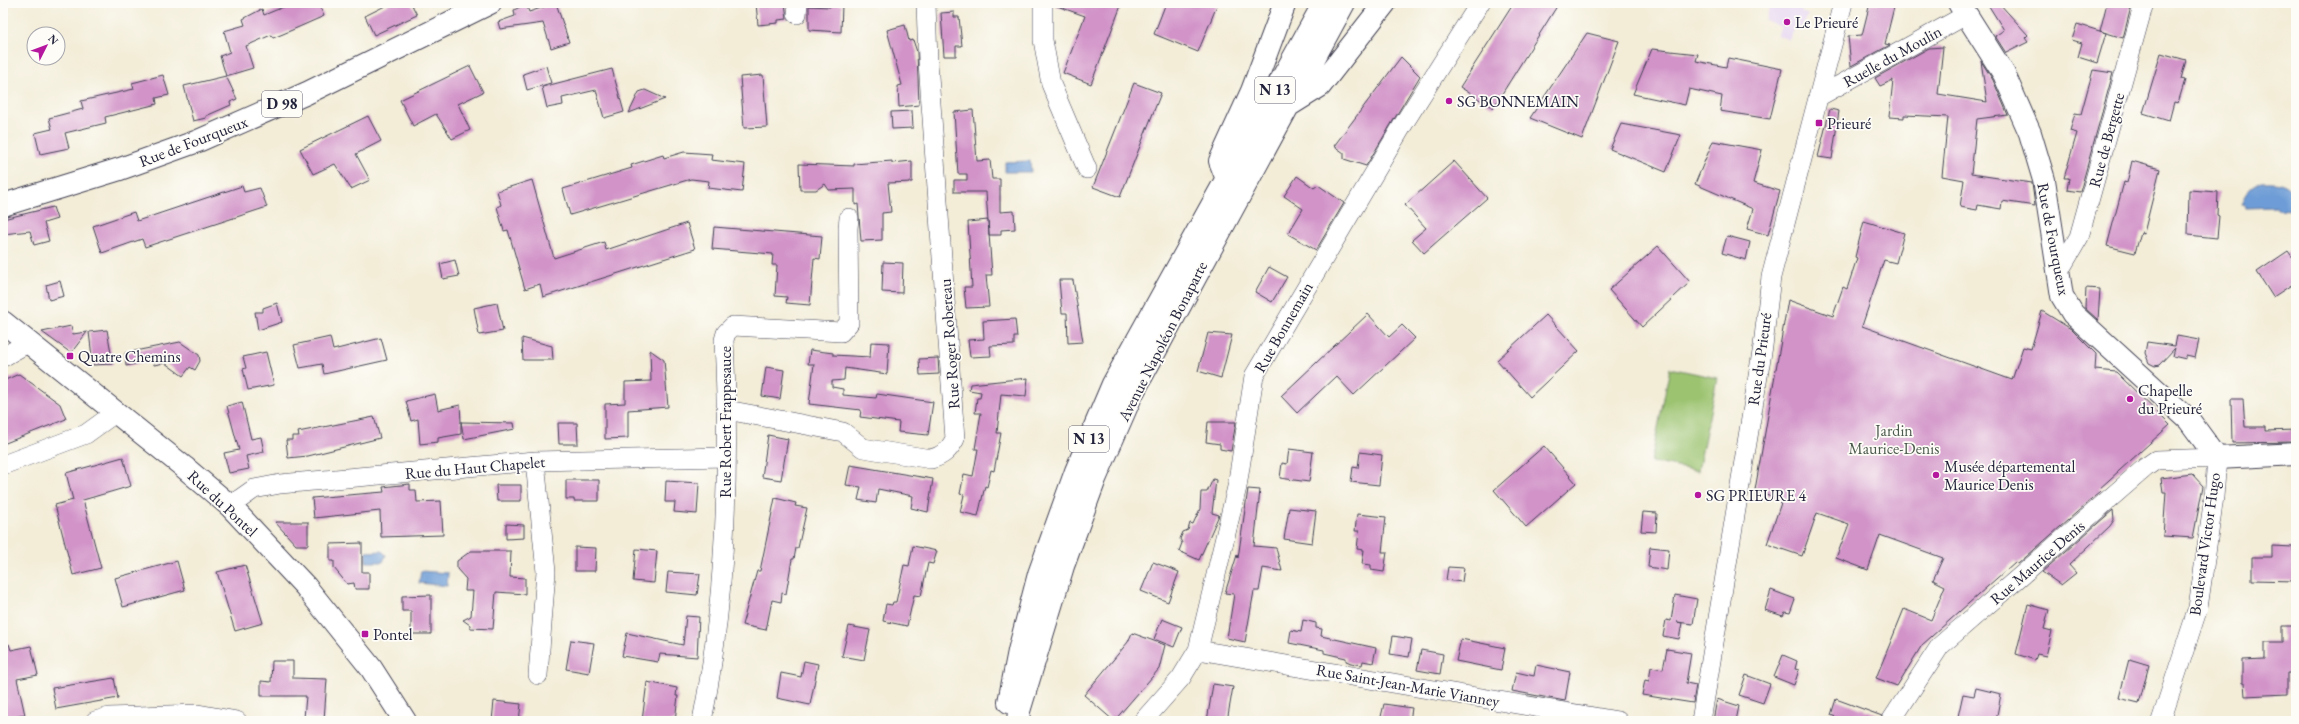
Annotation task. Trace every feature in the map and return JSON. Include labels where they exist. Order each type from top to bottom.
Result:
[{"type":"main road","name":"Rue de Fourqueux","points":[[3,204],[28,198],[198,141],[308,93],[490,3]]},
{"type":"main road","points":[[1226,178],[1220,161],[1252,91],[1285,3]]},
{"type":"main road","name":"Avenue Napoléon Bonaparte","points":[[1006,721],[1019,651],[1039,574],[1076,471],[1113,384],[1324,3]]},
{"type":"main road","name":"Avenue Napoléon Bonaparte","points":[[1018,721],[1019,711],[1063,566],[1095,479],[1132,394],[1344,3]]},
{"type":"main road","points":[[1287,107],[1320,86],[1385,3]]},
{"type":"main road","name":"Rue de Fourqueux","points":[[1963,9],[2004,74],[2030,133],[2044,180],[2062,296],[2072,314],[2189,420],[2217,458]]},
{"type":"main road","name":"Rue de Fourqueux","points":[[3,193],[65,185]]},
{"type":"main road","name":"Rue du Pontel","points":[[3,322],[184,467],[230,506],[306,587],[371,668],[405,721]]},
{"type":"main road","points":[[2217,458],[2296,454]]},
{"type":"street","name":"Rue Roger Robereau","points":[[727,410],[843,432],[862,448],[932,459],[940,457],[949,450],[955,439],[928,62],[926,3]]},
{"type":"street","points":[[1043,3],[1043,40],[1051,84],[1087,168]]},
{"type":"street","name":"Rue Bonnemain","points":[[1143,721],[1181,678],[1198,650],[1237,487],[1254,376],[1404,123],[1480,3]]},
{"type":"street","name":"Rue du Prieuré","points":[[1701,721],[1762,346],[1771,276],[1843,3]]},
{"type":"street","name":"Rue de Bergette","points":[[2058,273],[2079,237],[2144,3]]},
{"type":"street","name":"Ruelle du Moulin","points":[[1818,97],[1963,9]]},
{"type":"street","name":"Rue Robert Frappesauce","points":[[702,721],[716,644],[724,552],[727,410],[724,340],[726,333],[733,326],[841,332],[846,329],[849,324],[849,218]]},
{"type":"street","points":[[3,357],[29,342]]},
{"type":"street","points":[[3,465],[86,434],[115,413]]},
{"type":"street","name":"Rue du Haut Chapelet","points":[[230,506],[254,489],[280,484],[535,461],[726,457]]},
{"type":"street","name":"Rue Maurice Denis","points":[[1891,721],[1940,646],[2146,467],[2156,460],[2217,458]]},
{"type":"street","name":"Boulevard Victor Hugo","points":[[2161,721],[2198,608],[2214,497],[2217,458]]},
{"type":"street","points":[[535,461],[546,572],[538,675]]},
{"type":"street","name":"Rue Saint-Jean-Marie Vianney","points":[[1198,650],[1618,721]]},
{"type":"street","points":[[95,721],[109,718],[198,714],[237,721]]},
{"type":"shaded area","name":"Le Prieuré","points":[[1762,3],[1804,3],[1801,12],[1808,15],[1802,28],[1795,26],[1789,40],[1777,35],[1781,27],[1765,20],[1770,7]]},
{"type":"green space","points":[[1670,368],[1717,378],[1698,471],[1651,462]]},
{"type":"water","points":[[1030,161],[1031,172],[1005,172],[1005,162]]},
{"type":"water","points":[[2261,182],[2275,182],[2286,186],[2293,193],[2296,207],[2293,210],[2277,209],[2277,207],[2246,208],[2245,205],[2241,204],[2244,197],[2251,188]]},
{"type":"water","points":[[382,551],[386,555],[383,562],[366,562],[366,552]]},
{"type":"water","points":[[421,571],[448,573],[447,586],[419,583]]},
{"type":"building","points":[[293,3],[318,3],[324,16],[273,38],[271,35],[246,46],[253,68],[226,76],[220,56],[230,52],[224,31],[245,25],[243,19],[262,9],[264,15]]},
{"type":"building","points":[[391,3],[411,3],[417,15],[374,35],[365,16]]},
{"type":"building","points":[[556,3],[569,42],[551,48],[543,23],[500,29],[498,22],[515,16],[514,10],[526,4],[529,12]]},
{"type":"building","points":[[756,3],[785,3],[787,19],[778,20],[778,23],[758,25]]},
{"type":"building","points":[[1055,3],[1122,3],[1091,84],[1063,73],[1085,16],[1054,5]]},
{"type":"building","points":[[1166,3],[1218,3],[1198,52],[1154,34]]},
{"type":"building","points":[[1514,3],[1559,3],[1493,108],[1460,87]]},
{"type":"building","points":[[1870,3],[1895,3],[1885,44],[1890,45],[1851,66],[1848,36],[1862,35]]},
{"type":"building","points":[[1987,3],[1999,3],[2028,35],[2025,38],[2028,42],[2006,53],[1995,36],[2004,30]]},
{"type":"building","points":[[2107,3],[2132,3],[2123,38],[2100,31]]},
{"type":"building","points":[[832,4],[842,5],[841,32],[809,30],[809,6],[830,7]]},
{"type":"building","points":[[954,12],[954,17],[959,17],[962,46],[956,46],[956,56],[944,56],[941,13]]},
{"type":"building","points":[[2077,24],[2106,33],[2097,63],[2078,57],[2082,43],[2072,40]]},
{"type":"building","points":[[905,25],[909,41],[913,40],[917,52],[919,105],[899,107],[898,86],[902,85],[887,30]]},
{"type":"building","points":[[1587,33],[1619,41],[1582,139],[1530,118]]},
{"type":"building","points":[[1943,47],[1938,94],[1987,102],[1981,61],[1993,80],[2008,115],[1977,119],[1971,174],[2032,183],[2035,206],[2002,201],[2001,209],[1978,205],[1977,210],[1960,207],[1964,180],[1942,176],[1948,117],[1904,115],[1904,118],[1889,117],[1893,80],[1880,86],[1875,78],[1929,48]]},
{"type":"building","points":[[1652,49],[1698,54],[1696,61],[1726,67],[1728,58],[1782,69],[1770,119],[1720,111],[1722,96],[1689,89],[1685,105],[1633,94]]},
{"type":"building","points":[[2161,53],[2186,60],[2181,79],[2185,80],[2178,103],[2174,102],[2169,121],[2143,113]]},
{"type":"building","points":[[1401,57],[1420,76],[1366,166],[1344,159],[1344,153],[1334,146]]},
{"type":"building","points":[[470,66],[483,92],[458,104],[470,130],[452,139],[436,114],[413,126],[400,100]]},
{"type":"building","points":[[546,66],[551,83],[527,90],[523,74]]},
{"type":"building","points":[[612,69],[624,112],[604,118],[596,90],[562,98],[563,105],[547,108],[542,87]]},
{"type":"building","points":[[2093,70],[2113,73],[2080,192],[2067,190],[2069,178],[2064,178],[2077,133],[2070,131],[2075,113],[2081,114]]},
{"type":"building","points":[[163,75],[169,95],[156,98],[157,104],[105,117],[106,123],[65,133],[69,148],[40,154],[35,133],[52,129],[49,118],[83,109],[81,101],[134,89],[132,83]]},
{"type":"building","points":[[763,75],[767,127],[744,128],[740,77]]},
{"type":"building","points":[[226,76],[237,99],[230,102],[231,105],[206,116],[206,118],[193,121],[184,86]]},
{"type":"building","points":[[1134,83],[1161,93],[1120,197],[1093,187]]},
{"type":"building","points":[[645,90],[665,99],[629,113],[639,92]]},
{"type":"building","points":[[1830,109],[1839,111],[1832,159],[1818,157]]},
{"type":"building","points":[[973,110],[977,161],[990,160],[992,179],[1000,179],[1000,212],[1014,211],[1015,229],[1001,230],[1001,235],[989,235],[986,192],[954,192],[954,180],[967,180],[967,174],[958,174],[954,112]]},
{"type":"building","points":[[912,111],[913,128],[892,129],[891,112]]},
{"type":"building","points":[[368,116],[381,141],[356,154],[370,180],[351,189],[335,164],[313,174],[300,149]]},
{"type":"building","points":[[1621,124],[1681,135],[1666,172],[1610,149]]},
{"type":"building","points":[[1713,141],[1762,150],[1753,183],[1780,191],[1768,235],[1747,229],[1753,209],[1695,184]]},
{"type":"building","points":[[684,152],[712,154],[711,160],[745,164],[742,192],[708,188],[709,181],[691,179],[570,215],[563,189],[632,168],[631,165],[663,155],[664,158]]},
{"type":"building","points":[[892,161],[892,163],[912,161],[912,182],[888,183],[891,212],[882,213],[882,240],[861,241],[858,204],[855,205],[855,189],[829,190],[825,184],[816,190],[800,190],[799,164],[854,166],[854,164]]},
{"type":"building","points":[[1454,161],[1487,198],[1424,253],[1412,240],[1426,228],[1405,205]]},
{"type":"building","points":[[2132,161],[2160,169],[2144,233],[2141,232],[2135,253],[2107,246],[2124,182],[2127,183]]},
{"type":"building","points":[[1297,176],[1314,188],[1318,185],[1344,203],[1316,250],[1288,234],[1303,209],[1284,196]]},
{"type":"building","points":[[532,180],[554,258],[604,242],[606,250],[687,223],[695,249],[543,297],[540,284],[525,289],[508,230],[504,231],[497,207],[501,205],[497,191]]},
{"type":"building","points":[[242,186],[244,192],[260,188],[267,207],[145,247],[142,239],[102,253],[93,226],[134,212],[137,221]]},
{"type":"building","points":[[2189,190],[2218,192],[2217,215],[2219,216],[2217,238],[2188,235]]},
{"type":"building","points":[[53,207],[57,219],[44,223],[49,241],[34,245],[30,231],[3,234],[3,219]]},
{"type":"building","points":[[988,220],[992,275],[986,275],[989,307],[966,308],[964,287],[972,287],[968,222]]},
{"type":"building","name":"Musée départemental Maurice Denis","points":[[1864,221],[1904,233],[1896,263],[1884,260],[1862,326],[2012,380],[2023,347],[2031,349],[2042,311],[2071,329],[2096,354],[2095,370],[2116,372],[2170,425],[2099,489],[2101,491],[2018,564],[2015,562],[1922,645],[1897,686],[1876,678],[1904,609],[1931,620],[1945,586],[1933,580],[1943,558],[1880,535],[1868,570],[1836,558],[1849,524],[1817,513],[1802,556],[1767,544],[1782,500],[1755,490],[1788,300],[1833,316],[1843,287],[1847,289],[1857,258],[1855,257]]},
{"type":"building","points":[[714,227],[822,236],[820,259],[814,258],[810,305],[786,303],[787,297],[775,296],[777,265],[772,265],[773,254],[712,249]]},
{"type":"building","points":[[1727,236],[1750,242],[1746,260],[1722,253]]},
{"type":"building","points":[[1658,246],[1690,282],[1642,327],[1609,290]]},
{"type":"building","points":[[2288,251],[2296,262],[2296,282],[2273,297],[2257,272]]},
{"type":"building","points":[[455,260],[459,276],[443,279],[440,264]]},
{"type":"building","points":[[883,262],[903,263],[902,293],[882,292]]},
{"type":"building","points":[[1269,267],[1287,277],[1272,302],[1255,292]]},
{"type":"building","points":[[1059,280],[1073,280],[1083,342],[1068,343],[1067,313],[1062,313]]},
{"type":"building","points":[[60,281],[64,296],[49,300],[46,285]]},
{"type":"building","points":[[2086,288],[2100,289],[2098,320],[2085,308]]},
{"type":"building","points":[[277,303],[282,322],[258,330],[255,312],[263,312],[263,308]]},
{"type":"building","points":[[497,303],[503,331],[479,335],[474,308]]},
{"type":"building","points":[[1368,314],[1389,337],[1402,325],[1415,338],[1354,395],[1336,376],[1297,413],[1281,396]]},
{"type":"building","points":[[1546,315],[1579,351],[1530,397],[1497,360]]},
{"type":"building","points":[[1015,319],[1017,337],[1014,337],[1014,345],[990,346],[991,356],[970,357],[968,340],[984,339],[983,321]]},
{"type":"building","points":[[71,326],[73,334],[87,332],[71,353],[42,332]]},
{"type":"building","points":[[107,330],[113,364],[93,365],[89,332]]},
{"type":"building","points":[[1208,333],[1232,335],[1221,378],[1198,371]]},
{"type":"building","points":[[2177,336],[2199,340],[2195,358],[2186,356],[2186,359],[2173,356],[2175,348],[2159,365],[2155,366],[2149,363],[2145,353],[2147,342],[2175,346]]},
{"type":"building","points":[[330,337],[333,350],[381,338],[387,360],[324,374],[322,364],[300,368],[294,345]]},
{"type":"building","points":[[522,338],[552,346],[553,360],[523,360]]},
{"type":"building","points":[[180,342],[199,355],[200,361],[195,370],[190,367],[183,376],[165,363],[154,365],[153,360],[126,366],[125,353]]},
{"type":"building","points":[[871,342],[889,343],[887,374],[845,368],[844,380],[832,381],[832,387],[843,389],[843,395],[876,398],[877,394],[933,402],[928,435],[898,432],[899,422],[860,417],[861,410],[809,404],[814,364],[808,364],[810,350],[833,353],[833,355],[870,357]]},
{"type":"building","points":[[650,350],[664,360],[668,407],[628,410],[628,438],[605,439],[605,404],[625,403],[625,382],[651,381]]},
{"type":"building","points":[[266,352],[274,385],[248,390],[243,369],[246,368],[243,357]]},
{"type":"building","points":[[938,358],[939,374],[920,375],[919,359]]},
{"type":"building","points":[[766,367],[784,370],[780,399],[762,396]]},
{"type":"building","points":[[19,374],[60,404],[66,419],[3,444],[3,381]]},
{"type":"building","points":[[1028,378],[1026,396],[1001,394],[997,433],[1001,433],[994,471],[991,470],[987,487],[985,486],[978,516],[960,512],[964,495],[960,494],[964,474],[973,476],[978,449],[975,449],[981,413],[975,413],[977,398],[980,398],[981,392],[969,390],[970,384]]},
{"type":"building","points":[[435,394],[438,410],[460,405],[461,434],[438,438],[438,442],[420,444],[418,419],[411,421],[406,401]]},
{"type":"building","points":[[2231,399],[2243,399],[2245,427],[2265,427],[2265,431],[2296,430],[2296,442],[2232,443]]},
{"type":"building","points":[[242,402],[251,439],[261,437],[264,452],[246,456],[249,469],[229,473],[224,453],[239,450],[227,406]]},
{"type":"building","points":[[374,417],[380,438],[308,456],[288,458],[286,440],[292,440],[292,436],[299,436],[298,432]]},
{"type":"building","points":[[461,422],[514,423],[515,429],[464,439]]},
{"type":"building","points":[[1208,422],[1236,422],[1231,451],[1220,449],[1220,444],[1206,442]]},
{"type":"building","points":[[558,423],[577,423],[578,444],[559,444]]},
{"type":"building","points":[[768,435],[788,439],[781,480],[762,477]]},
{"type":"building","points":[[1544,446],[1576,483],[1526,527],[1494,490]]},
{"type":"building","points":[[1289,449],[1313,452],[1309,482],[1280,478],[1282,463],[1287,464]]},
{"type":"building","points":[[1360,452],[1382,455],[1379,485],[1351,482],[1353,467],[1358,468]]},
{"type":"building","points":[[123,457],[131,486],[83,500],[101,568],[73,575],[55,505],[73,500],[66,473]]},
{"type":"building","points":[[850,465],[933,479],[928,512],[911,508],[913,496],[878,489],[876,503],[858,500],[861,487],[846,485]]},
{"type":"building","points":[[2192,474],[2203,486],[2193,538],[2163,536],[2166,492],[2163,492],[2161,478]]},
{"type":"building","points":[[1213,479],[1216,480],[1212,513],[1219,515],[1199,560],[1179,551],[1182,543],[1180,539],[1183,532],[1188,530],[1190,523],[1193,524],[1200,509],[1201,492],[1207,492]]},
{"type":"building","points":[[566,480],[599,480],[599,501],[574,501],[574,499],[566,499]]},
{"type":"building","points":[[666,481],[699,483],[697,514],[674,512],[675,502],[665,502]]},
{"type":"building","points":[[410,484],[410,490],[416,490],[417,502],[441,501],[443,535],[381,537],[380,511],[314,518],[312,498],[384,492],[383,487]]},
{"type":"building","points":[[496,485],[521,485],[521,501],[497,501]]},
{"type":"building","points":[[1248,489],[1260,490],[1254,546],[1276,548],[1282,571],[1263,568],[1259,591],[1254,591],[1245,642],[1227,638],[1234,594],[1225,593],[1237,555],[1238,558]]},
{"type":"building","points":[[775,498],[796,503],[795,506],[807,508],[798,548],[796,548],[794,559],[792,559],[786,594],[782,593],[781,602],[772,600],[766,630],[742,625],[757,571],[760,571]]},
{"type":"building","points":[[1289,508],[1316,511],[1312,543],[1284,539]]},
{"type":"building","points":[[2113,510],[2114,520],[2110,526],[2069,565],[2076,573],[2061,585],[2042,572]]},
{"type":"building","points":[[1643,512],[1657,513],[1656,532],[1641,531]]},
{"type":"building","points":[[1357,514],[1386,517],[1382,552],[1387,552],[1384,572],[1371,570],[1371,565],[1362,564],[1364,550],[1357,549],[1359,531],[1355,531]]},
{"type":"building","points":[[275,522],[308,522],[308,545],[296,545]]},
{"type":"building","points":[[506,524],[524,525],[524,538],[506,539]]},
{"type":"building","points":[[362,543],[362,572],[369,572],[369,589],[355,589],[354,583],[347,584],[334,568],[334,561],[330,561],[330,544]]},
{"type":"building","points":[[913,546],[937,551],[933,564],[928,563],[921,596],[914,595],[907,626],[883,621],[886,604],[892,605],[893,602],[896,602],[904,565],[909,566]]},
{"type":"building","points":[[2272,546],[2293,547],[2293,551],[2296,552],[2296,581],[2252,580],[2252,557],[2272,557]]},
{"type":"building","points":[[575,547],[596,548],[595,571],[575,571]]},
{"type":"building","points":[[1650,547],[1669,549],[1667,570],[1648,567]]},
{"type":"building","points":[[636,549],[657,551],[654,583],[633,581]]},
{"type":"building","points":[[471,551],[511,551],[510,577],[525,578],[525,594],[496,592],[493,629],[470,628],[470,625],[463,620],[471,616],[473,591],[465,591],[466,579],[457,569],[457,561]]},
{"type":"building","points":[[177,561],[185,590],[123,607],[115,578]]},
{"type":"building","points":[[1153,562],[1179,572],[1168,602],[1141,591]]},
{"type":"building","points":[[245,565],[263,623],[235,631],[217,572]]},
{"type":"building","points":[[1448,567],[1464,568],[1462,582],[1446,580]]},
{"type":"building","points":[[668,572],[700,574],[697,595],[666,592]]},
{"type":"building","points":[[1771,590],[1795,599],[1790,613],[1785,612],[1783,616],[1765,610]]},
{"type":"building","points":[[431,595],[431,634],[411,634],[411,611],[402,611],[402,596]]},
{"type":"building","points":[[1675,595],[1697,599],[1693,624],[1677,622],[1682,623],[1679,639],[1663,636],[1666,620],[1671,621]]},
{"type":"building","points":[[2028,604],[2049,610],[2044,629],[2052,631],[2046,656],[2037,654],[2035,660],[2016,654]]},
{"type":"building","points":[[686,616],[699,617],[697,657],[660,654],[658,662],[622,656],[627,633],[683,645]]},
{"type":"building","points":[[1162,619],[1182,627],[1174,647],[1154,639]]},
{"type":"building","points":[[1303,620],[1316,623],[1316,628],[1322,629],[1321,636],[1376,648],[1373,663],[1363,661],[1362,665],[1351,663],[1346,661],[1346,658],[1324,653],[1324,650],[1289,643],[1291,630],[1301,632]]},
{"type":"building","points":[[849,626],[870,630],[864,660],[842,656]]},
{"type":"building","points":[[2282,626],[2296,626],[2296,673],[2287,673],[2287,694],[2245,696],[2244,683],[2242,683],[2242,660],[2265,659],[2265,642],[2282,642]]},
{"type":"building","points":[[1132,633],[1165,645],[1159,669],[1114,721],[1084,695],[1128,642]]},
{"type":"building","points":[[1393,636],[1412,639],[1409,657],[1390,654]]},
{"type":"building","points":[[1461,639],[1505,648],[1501,670],[1456,661]]},
{"type":"building","points":[[571,640],[594,643],[589,673],[566,669]]},
{"type":"building","points":[[9,644],[11,650],[31,646],[38,675],[17,679],[25,715],[3,719],[3,645]]},
{"type":"building","points":[[1667,649],[1691,653],[1686,683],[1696,685],[1693,703],[1642,695],[1645,680],[1649,681],[1651,667],[1663,669]]},
{"type":"building","points":[[1421,650],[1443,654],[1440,674],[1417,670]]},
{"type":"building","points":[[1783,655],[1797,661],[1795,669],[1799,670],[1794,685],[1774,677]]},
{"type":"building","points":[[2129,659],[2149,665],[2139,703],[2119,698]]},
{"type":"building","points":[[272,661],[293,661],[293,678],[327,679],[324,720],[304,718],[306,696],[261,696],[261,681],[271,682]]},
{"type":"building","points":[[804,661],[818,664],[810,705],[777,698],[781,673],[801,677]]},
{"type":"building","points":[[1536,665],[1570,672],[1565,701],[1512,691],[1516,672],[1534,676]]},
{"type":"building","points":[[1746,675],[1770,684],[1763,703],[1739,695]]},
{"type":"building","points":[[114,678],[118,698],[56,709],[52,688]]},
{"type":"building","points":[[647,682],[677,688],[676,696],[678,696],[675,721],[642,721]]},
{"type":"building","points":[[1213,684],[1233,687],[1227,721],[1207,721]]},
{"type":"building","points":[[1976,688],[2001,694],[1996,721],[1957,721],[1963,694],[1974,696]]},
{"type":"building","points":[[1717,699],[1739,706],[1736,721],[1713,721]]},
{"type":"building","points":[[1836,699],[1882,716],[1880,721],[1845,721],[1831,715]]},
{"type":"building","points":[[494,701],[521,704],[519,721],[492,721]]},
{"type":"building","points":[[1384,704],[1412,708],[1410,721],[1380,721]]},
{"type":"place","name":"Le Prieuré","points":[[1787,22]]},
{"type":"place","name":"SG BONNEMAIN","points":[[1449,101]]},
{"type":"place","name":"Prieuré","points":[[1819,123]]},
{"type":"place","name":"Quatre Chemins","points":[[70,356]]},
{"type":"place","name":"Chapelle du Prieuré","points":[[2130,399]]},
{"type":"place","name":"Musée départemental Maurice Denis","points":[[1936,475]]},
{"type":"place","name":"SG PRIEURE 4","points":[[1698,495]]},
{"type":"place","name":"Pontel","points":[[365,634]]},
{"type":"park label","name":"Jardin Maurice-Denis","points":[[1894,439]]}]
